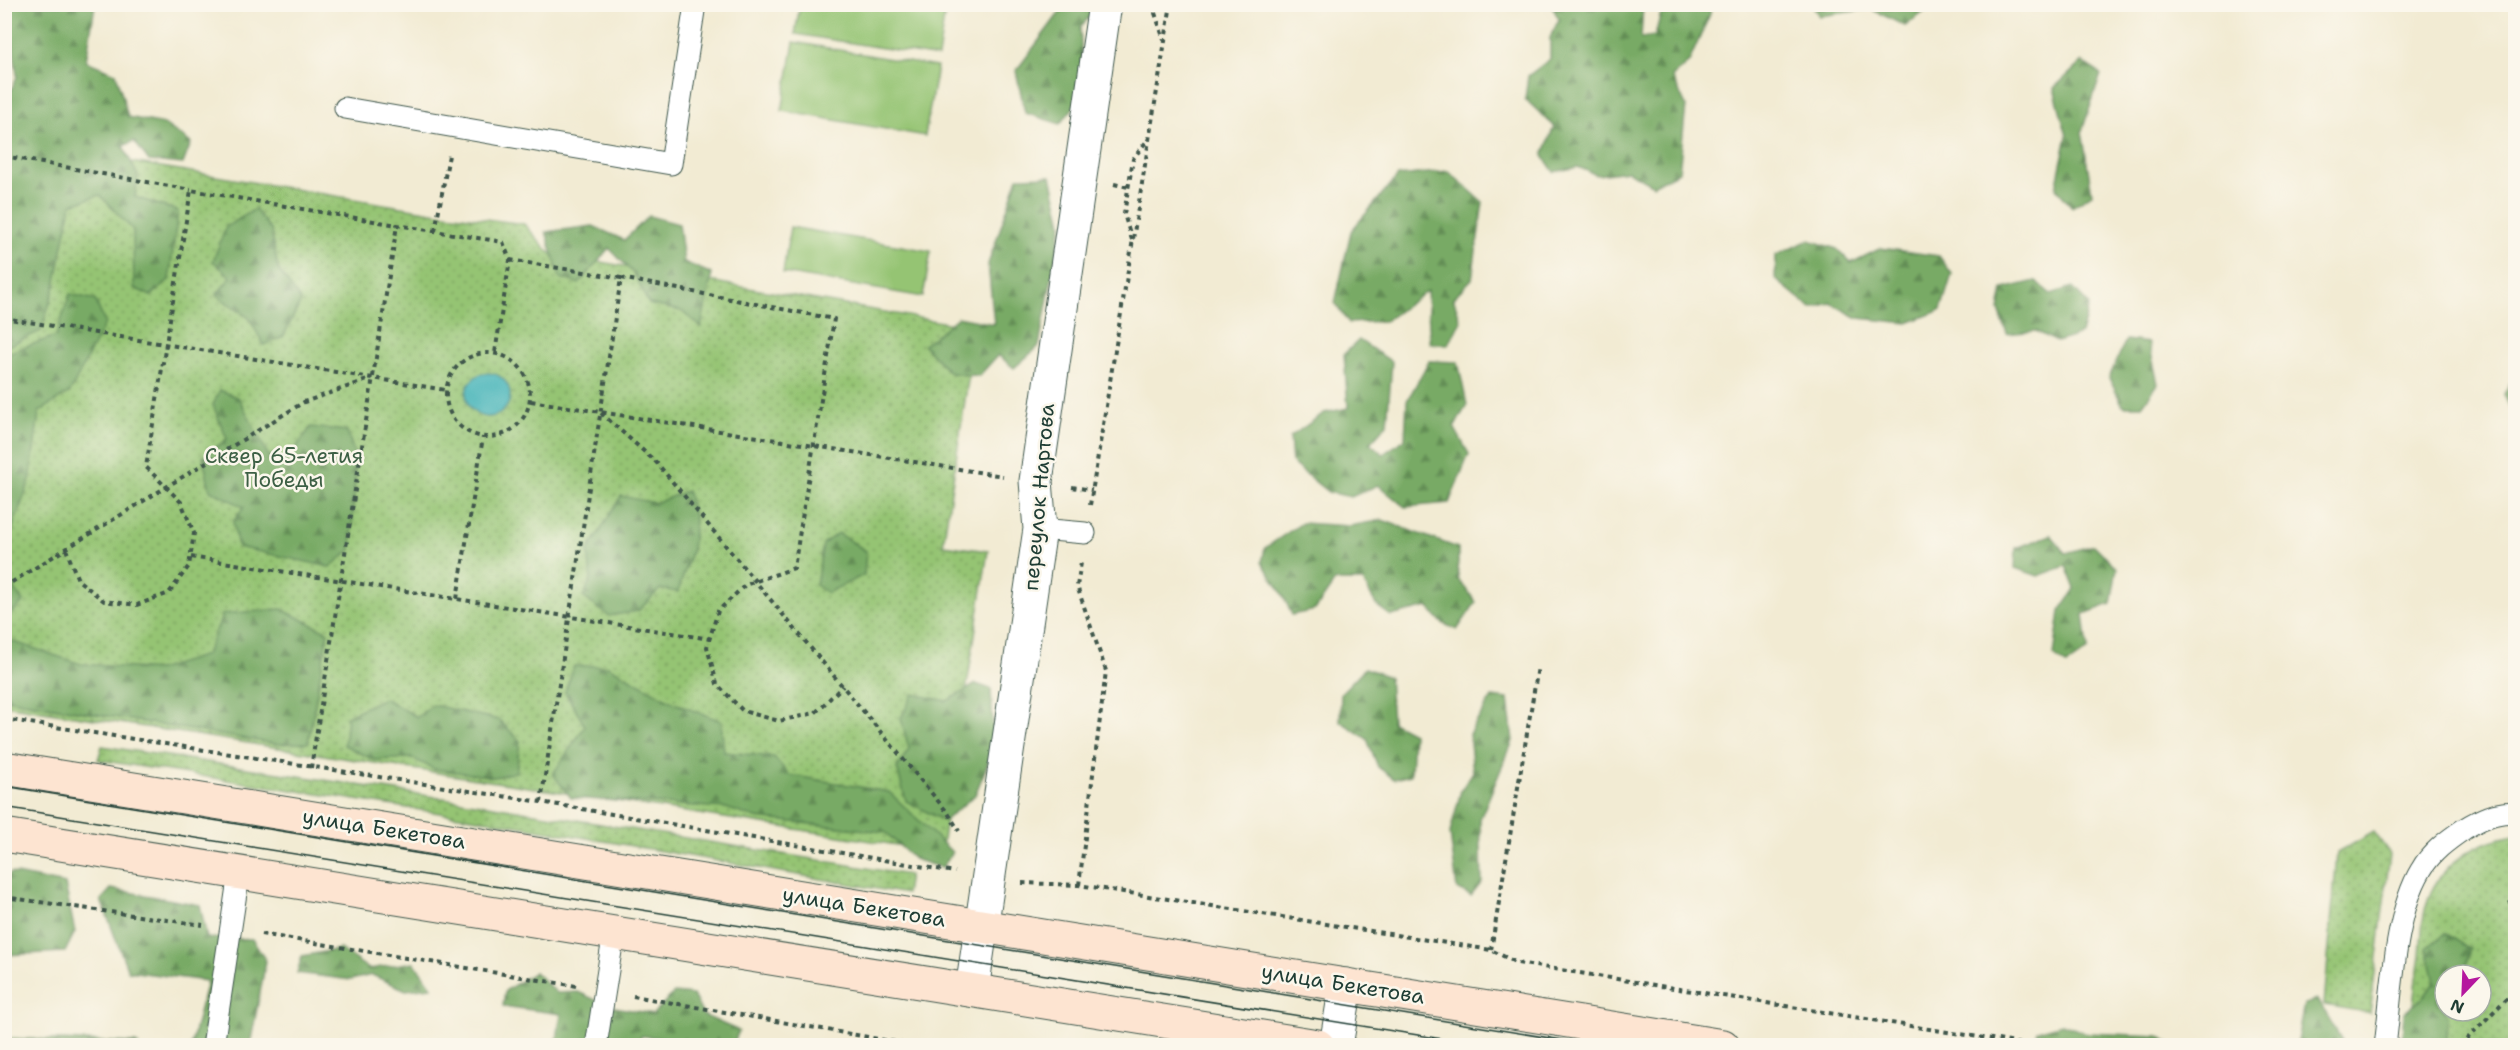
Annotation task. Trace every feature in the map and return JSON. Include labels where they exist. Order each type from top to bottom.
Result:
[{"type":"main road","name":"улица Бекетова","points":[[4,768],[1723,1046]]},
{"type":"main road","points":[[4,835],[1318,1046]]},
{"type":"street","name":"переулок Нартова","points":[[972,990],[1040,529],[1036,481],[1105,4]]},
{"type":"street","points":[[1336,1046],[1346,985]]},
{"type":"lane","points":[[345,108],[455,125],[671,164],[695,4]]},
{"type":"lane","points":[[1040,529],[1086,533]]},
{"type":"lane","points":[[2385,1046],[2401,925],[2421,869],[2443,843],[2478,820],[2507,812],[2516,813]]},
{"type":"lane","points":[[213,1046],[239,873]]},
{"type":"lane","points":[[596,1046],[614,932]]},
{"type":"path","points":[[1157,4],[1155,13],[1165,41]]},
{"type":"path","points":[[1079,885],[1106,671],[1077,586],[1171,4]]},
{"type":"path","points":[[435,231],[455,125]]},
{"type":"path","points":[[1133,242],[1124,214],[1133,159],[1149,137]]},
{"type":"path","points":[[4,156],[503,243],[510,260],[495,352]]},
{"type":"path","points":[[66,549],[78,580],[104,601],[137,605],[169,593],[189,566],[194,533],[181,502],[146,467],[191,189]]},
{"type":"path","points":[[311,768],[397,225]]},
{"type":"path","points":[[510,260],[621,278],[834,319],[794,568],[745,585],[718,611],[708,647],[717,684],[742,711],[779,721],[815,713],[843,686]]},
{"type":"path","points":[[541,802],[621,278]]},
{"type":"path","points":[[4,318],[446,390]]},
{"type":"path","points":[[483,352],[495,352],[505,355],[523,369],[531,389],[531,401],[528,412],[514,429],[494,437],[483,437],[471,434],[454,420],[446,400],[446,390],[449,378],[463,360],[483,352]]},
{"type":"path","points":[[4,587],[304,402],[373,378]]},
{"type":"path","points":[[531,401],[953,469]]},
{"type":"path","points":[[601,413],[656,462],[948,813],[959,832]]},
{"type":"path","points":[[457,600],[483,437]]},
{"type":"path","points":[[191,557],[710,639]]},
{"type":"path","points":[[1491,950],[1538,667]]},
{"type":"path","points":[[4,719],[541,802],[1014,882],[1079,885],[1491,950],[1517,963],[2035,1046]]},
{"type":"path","points":[[4,897],[230,929],[920,1046]]},
{"type":"path","points":[[2510,901],[2516,914]]},
{"type":"path","points":[[2460,1046],[2516,989]]},
{"type":"green space","points":[[12,5],[95,5],[86,61],[116,73],[128,117],[164,124],[191,143],[183,164],[149,161],[134,141],[123,146],[138,176],[135,197],[178,211],[169,280],[151,296],[134,288],[133,230],[100,195],[71,204],[55,286],[41,331],[5,347],[4,107],[17,76],[9,17]]},
{"type":"green space","points":[[800,5],[946,5],[938,57],[795,34]]},
{"type":"green space","points":[[1058,5],[1101,5],[1080,27],[1084,95],[1060,124],[1025,113],[1016,71],[1060,12]]},
{"type":"green space","points":[[1551,5],[1643,5],[1641,38],[1655,36],[1663,5],[1711,5],[1710,14],[1689,62],[1672,77],[1686,106],[1679,172],[1653,185],[1628,171],[1597,175],[1578,167],[1554,172],[1543,156],[1554,126],[1525,99],[1528,76],[1550,59],[1550,38],[1559,19]]},
{"type":"green space","points":[[1812,5],[1933,5],[1905,26],[1871,9],[1819,16]]},
{"type":"green space","points":[[794,42],[937,67],[925,136],[782,111]]},
{"type":"green space","points":[[2082,62],[2101,74],[2082,131],[2092,194],[2072,207],[2056,188],[2067,136],[2054,88]]},
{"type":"green space","name":"Сквер 65-летия Победы","points":[[5,141],[438,213],[524,224],[550,253],[976,328],[943,545],[988,551],[941,852],[5,705]]},
{"type":"green space","points":[[1448,171],[1483,202],[1472,279],[1453,298],[1461,321],[1448,345],[1430,343],[1427,291],[1385,321],[1349,323],[1335,303],[1351,231],[1398,176]]},
{"type":"green space","points":[[1051,176],[1062,224],[1039,346],[1014,368],[998,355],[979,376],[950,373],[924,345],[958,317],[994,324],[988,264],[1018,177]]},
{"type":"green space","points":[[255,209],[271,230],[278,269],[301,301],[283,337],[264,345],[249,318],[216,295],[231,277],[213,261],[226,227]]},
{"type":"green space","points":[[649,216],[679,224],[684,262],[712,274],[701,327],[681,311],[649,304],[634,274],[609,248],[579,284],[560,278],[546,232],[593,226],[624,240]]},
{"type":"green space","points":[[790,227],[931,251],[923,297],[783,273]]},
{"type":"green space","points":[[1809,240],[1837,249],[1851,263],[1881,248],[1939,256],[1952,274],[1941,310],[1908,323],[1858,318],[1831,303],[1811,308],[1775,279],[1776,255]]},
{"type":"green space","points":[[2035,281],[2051,294],[2072,287],[2089,305],[2081,334],[2057,342],[2036,331],[2007,334],[1999,310],[2003,289]]},
{"type":"green space","points":[[70,294],[95,300],[105,323],[70,392],[39,412],[30,480],[5,549],[5,354],[56,336]]},
{"type":"green space","points":[[1359,340],[1392,362],[1387,424],[1370,443],[1383,454],[1405,439],[1407,401],[1429,361],[1458,362],[1467,405],[1454,427],[1469,454],[1449,503],[1405,507],[1378,485],[1351,497],[1328,492],[1292,463],[1290,437],[1324,413],[1348,408],[1344,354]]},
{"type":"green space","points":[[2126,340],[2149,343],[2158,384],[2142,406],[2123,406],[2109,378]]},
{"type":"green space","points":[[2515,377],[2516,421],[2504,394]]},
{"type":"green space","points":[[220,390],[239,398],[268,455],[287,460],[311,427],[347,431],[356,459],[351,550],[330,567],[238,547],[233,522],[244,507],[210,490],[203,457],[227,439],[213,405]]},
{"type":"green space","points":[[687,491],[695,520],[692,549],[678,592],[660,589],[638,611],[609,616],[583,597],[591,579],[588,551],[621,496],[655,503]]},
{"type":"green space","points":[[1382,520],[1458,548],[1458,579],[1476,602],[1457,630],[1442,623],[1428,607],[1391,616],[1376,605],[1363,581],[1335,581],[1315,610],[1292,615],[1282,593],[1262,562],[1265,548],[1302,523],[1350,526]]},
{"type":"green space","points":[[838,533],[866,551],[864,575],[827,593],[816,585],[823,544]]},
{"type":"green space","points":[[2051,535],[2066,553],[2094,545],[2117,568],[2111,604],[2084,614],[2088,650],[2066,665],[2054,656],[2060,611],[2075,589],[2066,566],[2038,576],[2015,568],[2016,548]]},
{"type":"green space","points":[[4,572],[23,602],[8,617],[5,616]]},
{"type":"green space","points":[[281,609],[328,632],[308,743],[276,744],[5,699],[5,639],[81,664],[158,670],[206,655],[223,614]]},
{"type":"green space","points":[[574,666],[608,666],[674,703],[721,721],[724,752],[774,757],[789,775],[889,792],[952,852],[942,868],[914,859],[885,832],[756,818],[726,808],[571,798],[553,774],[585,726],[565,692]]},
{"type":"green space","points":[[1365,668],[1389,677],[1392,722],[1413,733],[1411,775],[1394,779],[1378,767],[1367,739],[1340,721],[1341,693]]},
{"type":"green space","points":[[976,684],[991,689],[994,748],[975,795],[944,821],[906,801],[897,768],[909,749],[901,718],[913,694],[947,701]]},
{"type":"green space","points":[[1492,697],[1508,699],[1513,741],[1480,819],[1482,882],[1471,896],[1457,889],[1450,833],[1461,790],[1473,772],[1469,734]]},
{"type":"green space","points":[[384,698],[417,717],[433,705],[499,720],[520,741],[516,772],[495,777],[434,769],[412,758],[374,760],[344,745],[347,716]]},
{"type":"green space","points":[[102,746],[475,803],[909,875],[906,894],[472,818],[98,760]]},
{"type":"green space","points":[[2374,832],[2390,854],[2370,1013],[2324,1005],[2337,853]]},
{"type":"green space","points":[[2515,835],[2515,1045],[2409,1046],[2423,922],[2431,892],[2446,870],[2456,861],[2490,841]]},
{"type":"green space","points":[[11,873],[65,884],[75,932],[65,952],[5,955],[5,876]]},
{"type":"green space","points":[[111,889],[200,905],[207,938],[252,939],[266,961],[250,1045],[191,1045],[207,981],[128,971],[101,900]]},
{"type":"green space","points":[[2445,933],[2470,949],[2466,963],[2433,963],[2433,973],[2427,948]]},
{"type":"green space","points":[[340,949],[369,969],[414,962],[432,987],[406,990],[372,975],[351,980],[297,973],[302,956]]},
{"type":"green space","points":[[535,972],[557,993],[578,992],[609,1006],[653,1014],[674,993],[693,995],[703,1015],[739,1031],[733,1045],[641,1036],[639,1045],[556,1045],[561,1014],[503,1006],[505,991]]},
{"type":"green space","points":[[2433,984],[2433,1023],[2447,1023],[2445,1045],[2416,1045],[2402,1036],[2404,1013],[2424,997]]},
{"type":"green space","points":[[2318,1000],[2341,1039],[2342,1045],[2296,1045],[2304,1004]]},
{"type":"green space","points":[[2062,1024],[2086,1033],[2160,1036],[2173,1045],[2039,1045],[2037,1031]]},
{"type":"green space","points":[[5,1038],[136,1043],[138,1045],[5,1045]]},
{"type":"water","points":[[488,373],[503,380],[510,395],[503,410],[488,417],[473,410],[466,395],[473,380]]},
{"type":"tram line","points":[[4,786],[1599,1046]]},
{"type":"tram line","points":[[4,807],[1486,1046]]}]
